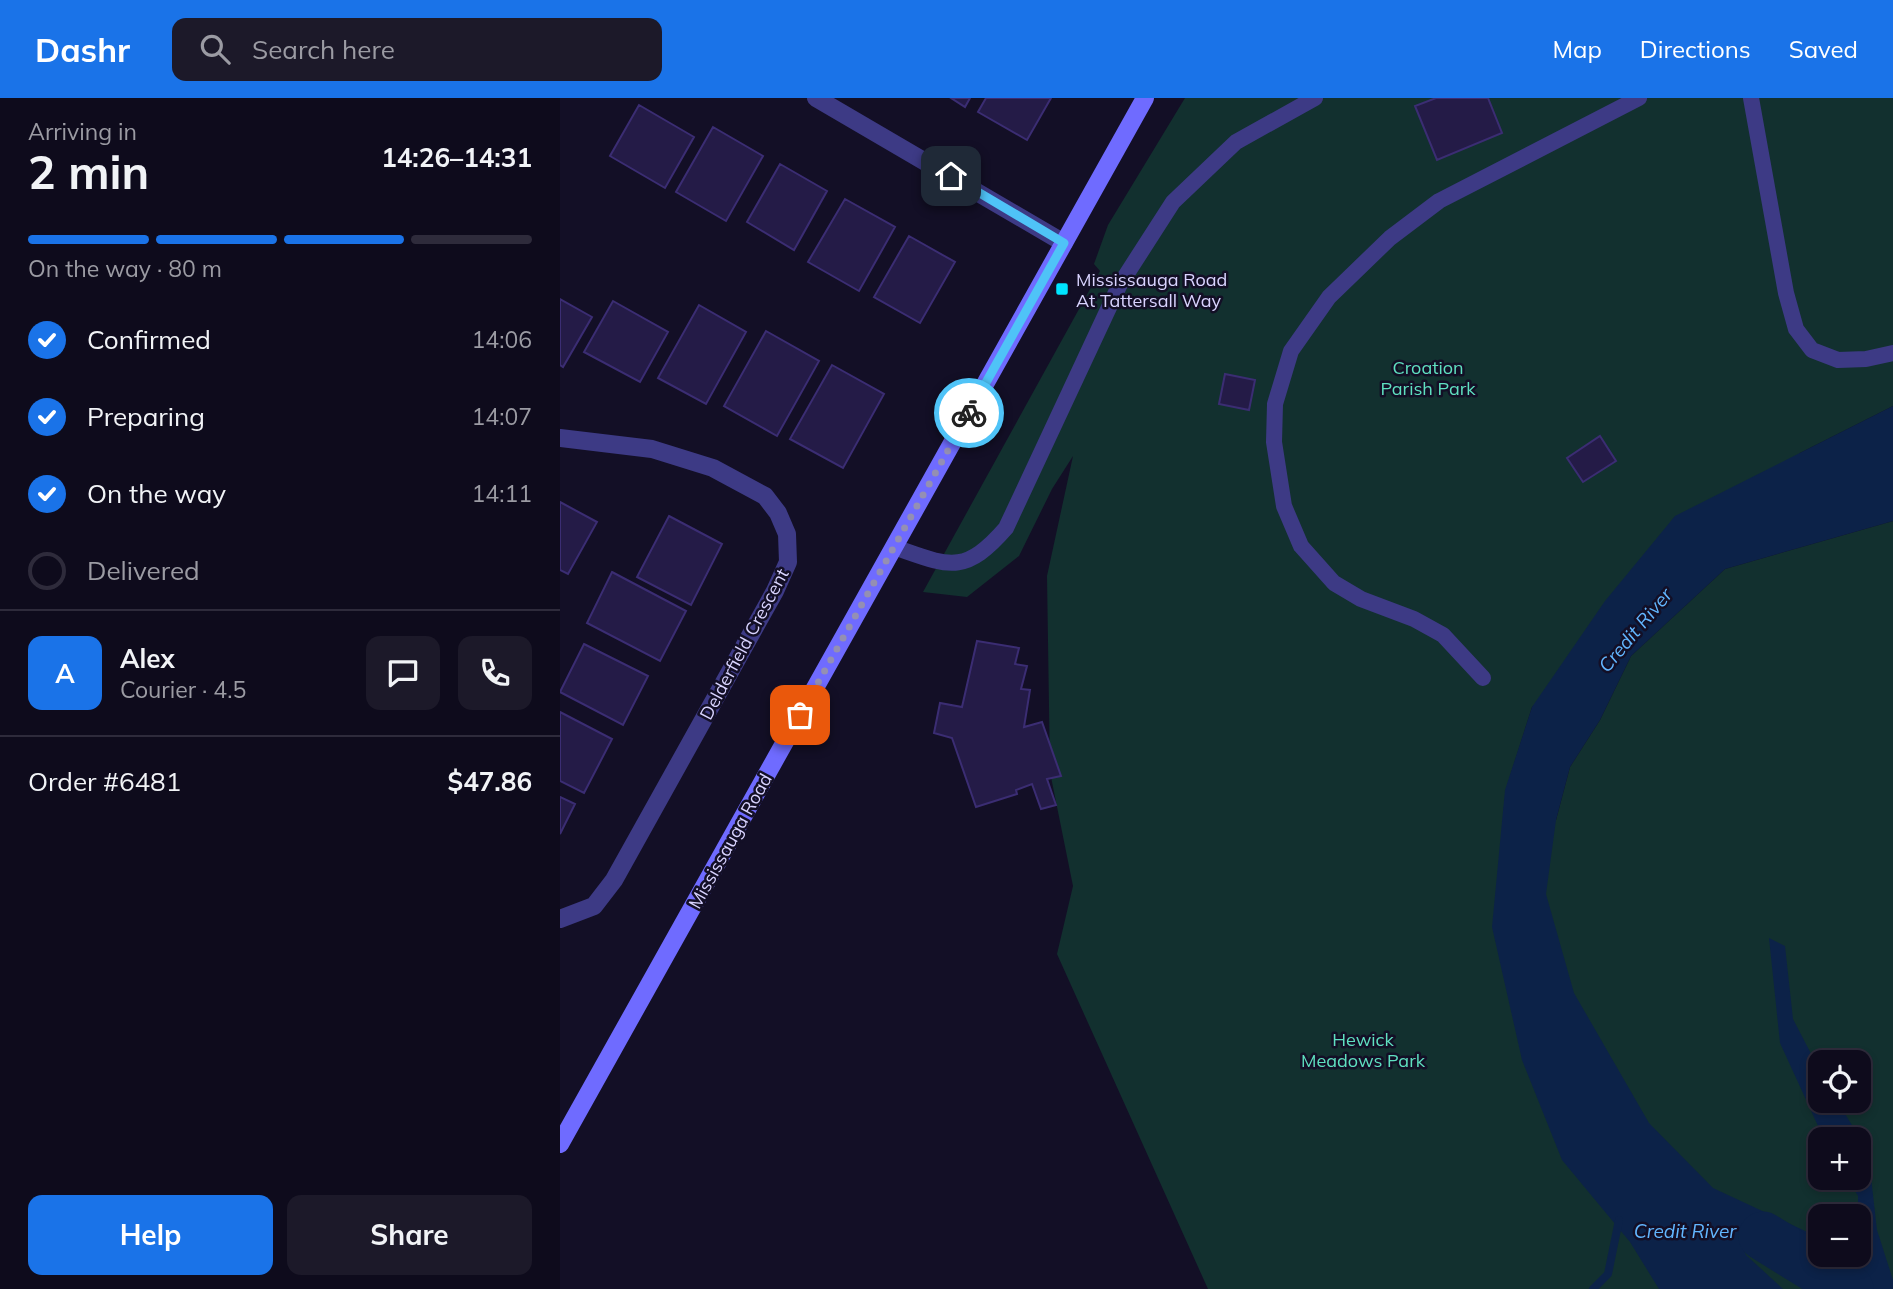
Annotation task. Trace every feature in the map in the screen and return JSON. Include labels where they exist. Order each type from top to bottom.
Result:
[{"type":"main road","name":"Mississauga Road","points":[[560,1144],[1145,98]]},
{"type":"street","points":[[816,98],[837,103],[1064,243]]},
{"type":"street","name":"Delderfield Crescent","points":[[560,438],[652,449],[713,468],[765,496],[778,513],[787,534],[788,562],[775,591],[614,880],[594,906],[560,919]]},
{"type":"lane","points":[[894,547],[939,563],[965,562],[987,550],[1006,528],[1119,286],[1173,202],[1236,142],[1315,98]]},
{"type":"lane","points":[[1483,678],[1443,635],[1414,619],[1361,599],[1334,583],[1301,546],[1284,506],[1274,442],[1275,404],[1291,351],[1329,297],[1390,238],[1439,201],[1639,98]]},
{"type":"lane","points":[[1751,98],[1786,293],[1796,329],[1812,349],[1838,360],[1866,359],[1893,353]]},
{"type":"green space","points":[[1185,98],[1893,98],[1893,406],[1800,453],[1532,707],[1506,789],[1503,817],[1556,820],[1570,767],[1600,720],[1631,656],[1725,569],[1893,521],[1893,1289],[1208,1289],[1057,954],[1073,886],[1050,772],[1047,576],[1073,456],[1052,489],[1019,556],[967,597],[923,592],[1100,271],[1094,264],[1108,225]]},
{"type":"water","name":"Credit River","points":[[1893,406],[1893,521],[1725,569],[1631,656],[1600,720],[1570,767],[1556,820],[1546,894],[1574,993],[1649,1123],[1713,1188],[1808,1232],[1808,1267],[1797,1261],[1792,1264],[1762,1244],[1738,1236],[1746,1255],[1783,1289],[1659,1289],[1630,1242],[1562,1160],[1522,1060],[1492,927],[1505,790],[1532,707],[1605,601],[1675,516]]},
{"type":"water","name":"Credit River","points":[[1769,938],[1785,946],[1793,1019],[1809,1050],[1808,1104],[1780,1043]]},
{"type":"water","name":"Credit River","points":[[1812,1113],[1844,1113],[1853,1127],[1818,1127]]},
{"type":"water","name":"Credit River","points":[[1871,1177],[1877,1230],[1893,1280],[1893,1289],[1860,1289],[1841,1272],[1814,1270],[1808,1267],[1871,1267],[1871,1204],[1858,1204],[1854,1190],[1871,1190]]},
{"type":"building","points":[[951,98],[970,98],[965,107]]},
{"type":"building","points":[[986,98],[1051,98],[1027,140],[978,112]]},
{"type":"building","points":[[1436,98],[1488,98],[1502,133],[1437,160],[1415,106]]},
{"type":"building","points":[[639,105],[694,137],[665,188],[610,156]]},
{"type":"building","points":[[713,127],[763,156],[726,221],[676,192]]},
{"type":"building","points":[[780,164],[827,191],[794,250],[747,222]]},
{"type":"building","points":[[845,199],[895,227],[859,291],[808,262]]},
{"type":"building","points":[[909,236],[955,262],[920,323],[874,297]]},
{"type":"building","points":[[560,299],[592,317],[563,367],[560,365]]},
{"type":"building","points":[[613,301],[668,332],[640,382],[584,352]]},
{"type":"building","points":[[699,305],[746,332],[706,404],[658,378]]},
{"type":"building","points":[[766,331],[819,361],[777,436],[724,406]]},
{"type":"building","points":[[832,365],[884,394],[843,468],[790,439]]},
{"type":"building","points":[[1225,374],[1255,380],[1249,410],[1219,404]]},
{"type":"building","points":[[1600,436],[1616,461],[1583,482],[1567,458]]},
{"type":"building","points":[[560,502],[597,522],[568,574],[560,570]]},
{"type":"building","points":[[669,516],[722,544],[691,605],[637,577]]},
{"type":"building","points":[[612,572],[686,611],[660,661],[587,623]]},
{"type":"building","points":[[977,641],[1019,648],[1015,664],[1027,666],[1021,689],[1030,690],[1024,727],[1042,722],[1061,776],[1047,779],[1056,805],[1041,809],[1032,784],[1016,790],[1017,794],[976,807],[952,738],[934,733],[940,703],[962,707]]},
{"type":"building","points":[[584,644],[648,676],[623,725],[560,692]]},
{"type":"building","points":[[560,712],[612,739],[584,793],[560,781]]},
{"type":"building","points":[[560,797],[575,804],[560,834]]},
{"type":"waterway","points":[[1593,1289],[1608,1274],[1619,1220]]},
{"type":"waterway","name":"Credit River","points":[[1763,1236],[1849,1289]]},
{"type":"way so far","points":[[800,715],[969,413]]},
{"type":"place","name":"Mississauga Road At Tattersall Way","points":[[1062,289]]},
{"type":"route","points":[[951,176],[1064,243],[969,413]]},
{"type":"park label","name":"Croation Parish Park","points":[[1428,377]]},
{"type":"park label","name":"Hewick Meadows Park","points":[[1363,1049]]}]
